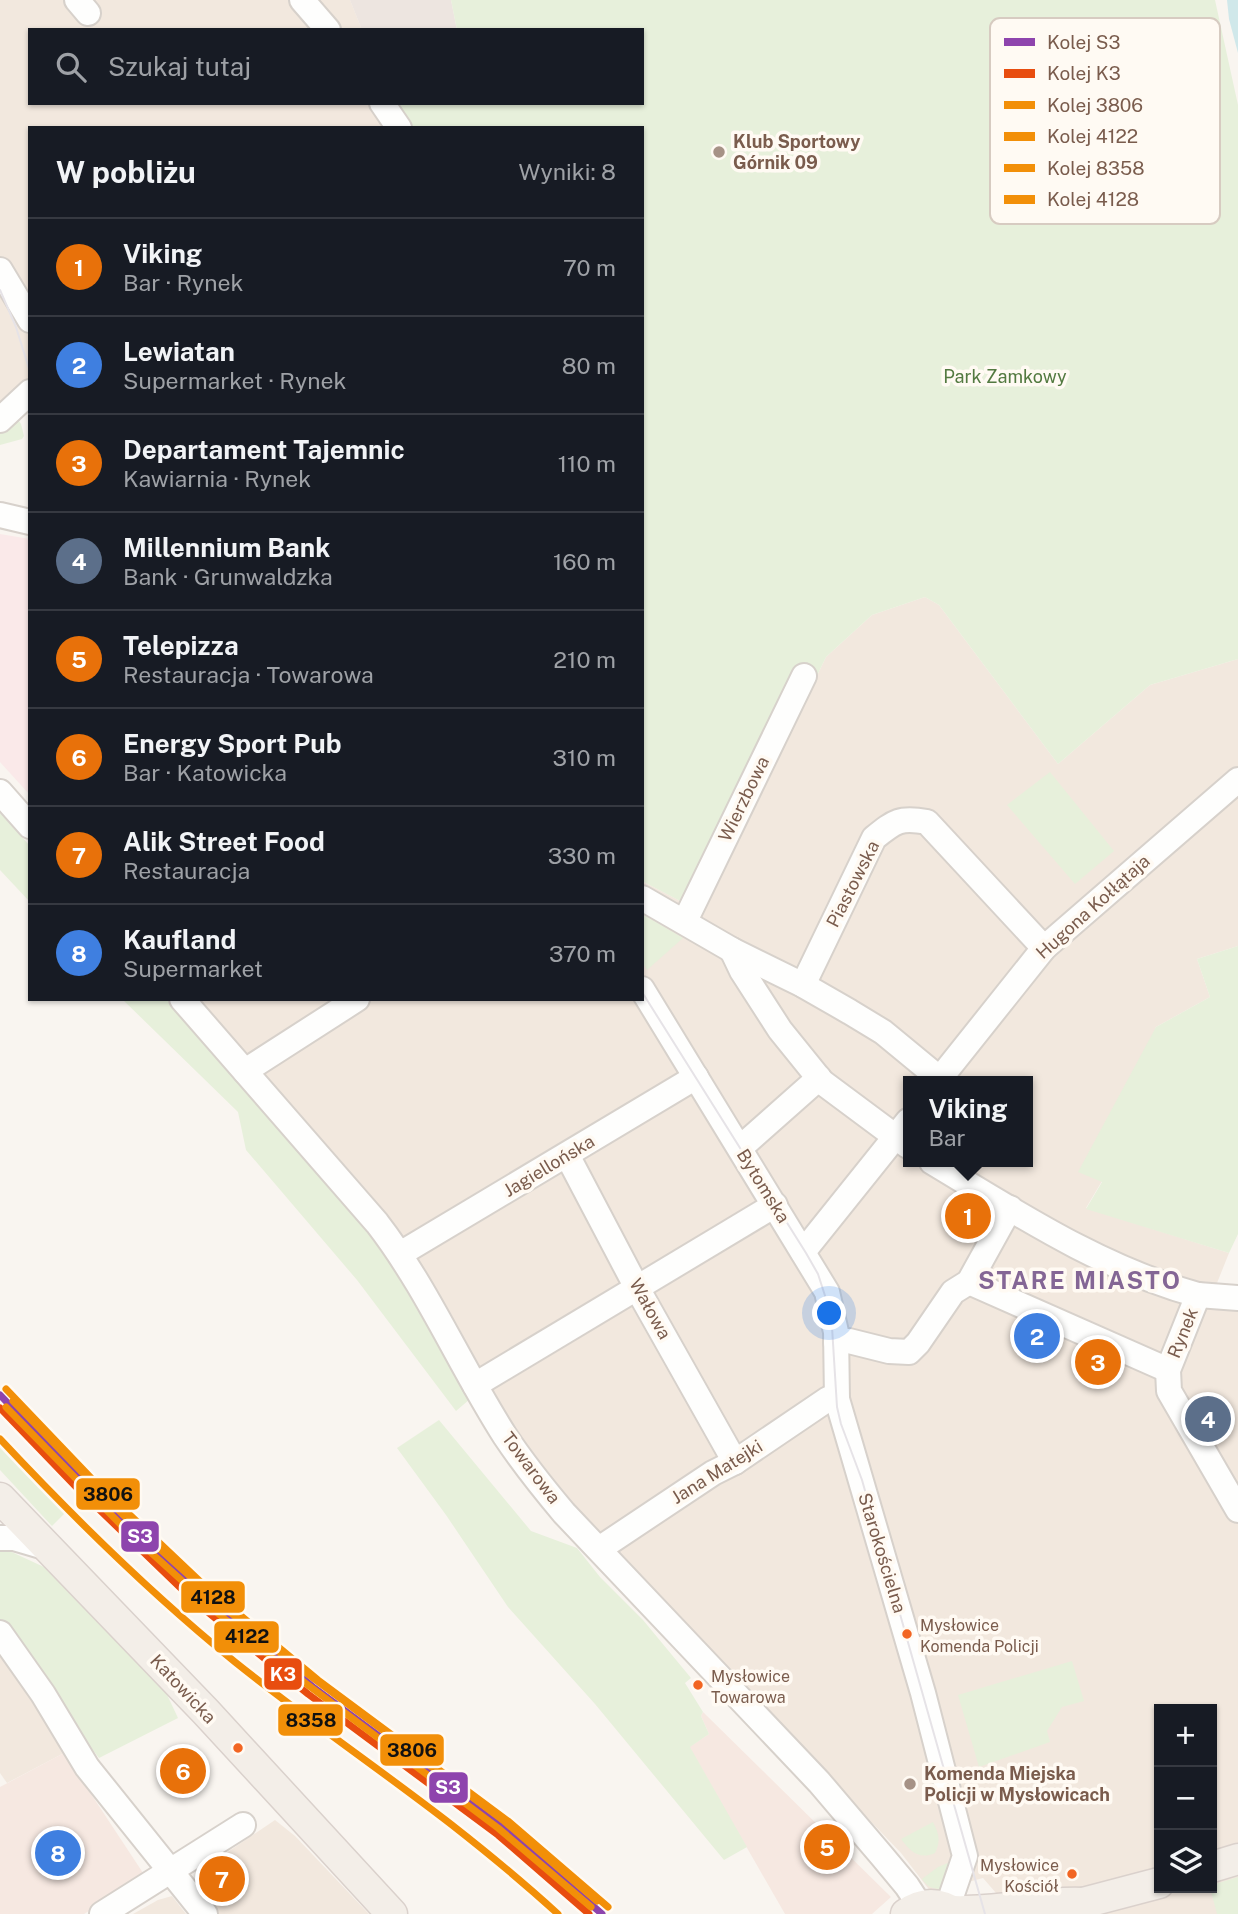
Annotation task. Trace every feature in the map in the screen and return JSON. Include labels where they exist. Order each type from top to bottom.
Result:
[{"type":"main road","name":"Katowicka","points":[[4,1508],[48,1548],[206,1712],[392,1914]]},
{"type":"main road","points":[[1217,1865],[1238,1859]]},
{"type":"main road","points":[[936,1911],[981,1912],[1059,1902],[1072,1909],[1154,1884]]},
{"type":"street","points":[[302,0],[326,28]]},
{"type":"street","points":[[383,105],[398,126]]},
{"type":"street","points":[[0,270],[28,317]]},
{"type":"street","points":[[0,420],[28,394]]},
{"type":"street","points":[[0,515],[28,522]]},
{"type":"street","name":"Wierzbowa","points":[[685,921],[804,676]]},
{"type":"street","name":"Hugona Kołłątaja","points":[[942,1076],[1044,948],[1238,780]]},
{"type":"street","points":[[0,792],[28,824]]},
{"type":"street","name":"Piastowska","points":[[803,985],[874,838],[899,821],[909,819],[927,822],[1044,948]]},
{"type":"street","points":[[644,899],[732,950],[803,985],[883,1032],[934,1076]]},
{"type":"street","points":[[732,950],[742,971],[780,1030],[819,1078],[903,1134]]},
{"type":"street","name":"Bytomska","points":[[644,992],[827,1292],[836,1332],[837,1399]]},
{"type":"street","name":"Towarowa","points":[[185,1001],[377,1223],[400,1254],[504,1433],[539,1483],[819,1782],[907,1886],[936,1911]]},
{"type":"street","points":[[244,1071],[354,1001]]},
{"type":"street","name":"Jagiellońska","points":[[400,1254],[696,1077]]},
{"type":"street","points":[[740,1148],[819,1078]]},
{"type":"street","points":[[803,1252],[903,1136]]},
{"type":"street","name":"Wałowa","points":[[567,1155],[637,1288],[735,1462]]},
{"type":"street","name":"Rynek","points":[[940,1167],[1071,1244],[1179,1289],[1198,1294],[1168,1370],[969,1282]]},
{"type":"street","points":[[475,1385],[775,1205]]},
{"type":"street","points":[[836,1342],[849,1341],[889,1351],[909,1352],[953,1292],[969,1282],[1010,1208]]},
{"type":"street","points":[[1198,1294],[1238,1298]]},
{"type":"street","points":[[1168,1370],[1169,1391],[1238,1510]]},
{"type":"street","name":"Jana Matejki","points":[[599,1549],[828,1399],[837,1399]]},
{"type":"street","name":"Starokościelna","points":[[837,1399],[913,1658],[965,1856],[956,1884],[936,1911]]},
{"type":"street","points":[[0,1538],[14,1538],[48,1548]]},
{"type":"street","points":[[0,1633],[43,1694],[87,1767],[205,1914]]},
{"type":"street","points":[[102,1914],[243,1825]]},
{"type":"shaded area","points":[[0,0],[350,0],[361,28],[28,28],[28,105],[392,105],[408,126],[28,126],[28,400],[0,416]]},
{"type":"shaded area","points":[[350,0],[451,0],[457,28],[361,28]]},
{"type":"shaded area","points":[[0,534],[28,539],[28,793],[0,762]]},
{"type":"shaded area","points":[[925,597],[939,605],[1058,764],[1150,685],[1238,659],[1238,946],[1197,959],[1210,997],[1156,1027],[1102,1181],[1086,1208],[1229,1253],[1217,1283],[1238,1286],[1238,1846],[1217,1852],[1217,1704],[1154,1704],[1154,1869],[1065,1894],[1004,1895],[996,1893],[983,1878],[931,1892],[901,1853],[567,1503],[519,1438],[451,1314],[370,1194],[201,1001],[644,1001],[644,882],[703,913],[826,657],[872,615]]},
{"type":"shaded area","points":[[0,1648],[64,1753],[7,1783],[0,1773]]},
{"type":"shaded area","points":[[703,1712],[891,1897],[872,1914],[785,1914],[689,1747],[709,1734],[701,1716]]},
{"type":"shaded area","points":[[64,1753],[145,1876],[84,1914],[0,1914],[0,1787]]},
{"type":"shaded area","points":[[275,1820],[295,1836],[369,1914],[213,1914],[207,1907],[201,1870]]},
{"type":"shaded area","points":[[1238,1875],[1238,1914],[1083,1914],[1169,1893],[1217,1893],[1217,1881]]},
{"type":"shaded area","points":[[172,1896],[186,1914],[133,1914],[158,1900]]},
{"type":"green space","name":"Park Zamkowy","points":[[451,0],[1215,0],[1219,18],[990,18],[990,224],[1220,224],[1220,23],[1238,105],[1238,659],[1150,685],[1058,764],[939,605],[925,597],[872,615],[826,657],[703,913],[644,882],[644,126],[407,126],[392,107],[644,105],[644,28],[457,28]]},
{"type":"green space","points":[[15,415],[24,436],[22,439],[0,445],[0,429]]},
{"type":"green space","points":[[1050,772],[1114,851],[1075,884],[1007,805]]},
{"type":"green space","points":[[0,813],[28,844],[28,900],[0,870]]},
{"type":"green space","points":[[644,915],[683,938],[647,970],[644,965]]},
{"type":"green space","points":[[1238,946],[1238,1234],[1229,1253],[1086,1209],[1102,1182],[1078,1172],[1156,1027],[1210,997],[1197,959]]},
{"type":"green space","points":[[124,1001],[168,1001],[287,1134],[385,1254],[470,1399],[456,1411],[357,1280],[246,1150],[238,1112]]},
{"type":"green space","points":[[439,1420],[531,1531],[577,1548],[600,1577],[643,1620],[691,1678],[685,1683],[703,1712],[701,1716],[709,1734],[690,1747],[747,1847],[724,1860],[595,1704],[508,1607],[397,1448]]},
{"type":"green space","points":[[0,1433],[69,1509],[52,1526],[0,1470]]},
{"type":"green space","points":[[3,1548],[44,1567],[162,1684],[178,1718],[99,1758],[0,1628],[0,1550]]},
{"type":"green space","points":[[1072,1661],[1084,1701],[1062,1707],[1047,1731],[1050,1742],[979,1767],[958,1695]]},
{"type":"green space","points":[[933,1822],[939,1838],[935,1853],[924,1856],[916,1854],[901,1839]]},
{"type":"green space","points":[[955,1860],[942,1889],[931,1887],[922,1879],[938,1867]]},
{"type":"green space","points":[[1238,1877],[1238,1914],[1217,1914],[1211,1893],[1217,1893],[1217,1883]]},
{"type":"water","points":[[1227,0],[1238,0],[1238,53],[1229,19]]},
{"type":"tram line","points":[[0,290],[16,327],[28,366]]},
{"type":"tram line","points":[[644,995],[818,1274],[832,1327],[837,1407],[841,1424],[862,1480],[985,1914]]},
{"type":"rail line","name":"3806","points":[[6,1389],[92,1479],[205,1586],[318,1680],[508,1821],[608,1907]]},
{"type":"rail line","name":"S3","points":[[0,1395],[86,1485],[199,1593],[313,1687],[503,1828],[602,1914]]},
{"type":"rail line","name":"4128","points":[[13,1401],[132,1524],[226,1609],[289,1660],[504,1821],[597,1901]]},
{"type":"rail line","name":"4122","points":[[6,1407],[126,1530],[221,1616],[284,1667],[498,1828],[591,1907]]},
{"type":"rail line","name":"K3","points":[[0,1408],[80,1491],[193,1600],[308,1694],[498,1835],[589,1914]]},
{"type":"rail line","name":"8358","points":[[0,1439],[56,1498],[173,1610],[289,1704],[452,1825],[558,1914]]},
{"type":"place","name":"Klub Sportowy Górnik 09","points":[[719,152]]},
{"type":"place","name":"Viking","points":[[968,1216]]},
{"type":"place","name":"Lewiatan","points":[[1037,1336]]},
{"type":"place","name":"Departament Tajemnic","points":[[1098,1362]]},
{"type":"place","name":"Millennium Bank","points":[[1208,1419]]},
{"type":"place","name":"Mysłowice Komenda Policji","points":[[907,1634]]},
{"type":"place","name":"Mysłowice Towarowa","points":[[698,1685]]},
{"type":"place","name":"Energy Sport Pub","points":[[183,1771]]},
{"type":"place","name":"Komenda Miejska Policji w Mysłowicach","points":[[910,1784]]},
{"type":"place","name":"Telepizza","points":[[827,1847]]},
{"type":"place","name":"Kaufland","points":[[58,1853]]},
{"type":"place","name":"Mysłowice Kościół","points":[[1072,1874]]},
{"type":"place","name":"Alik Street Food","points":[[222,1879]]},
{"type":"district","name":"STARE MIASTO","points":[[1080,1281]]}]
